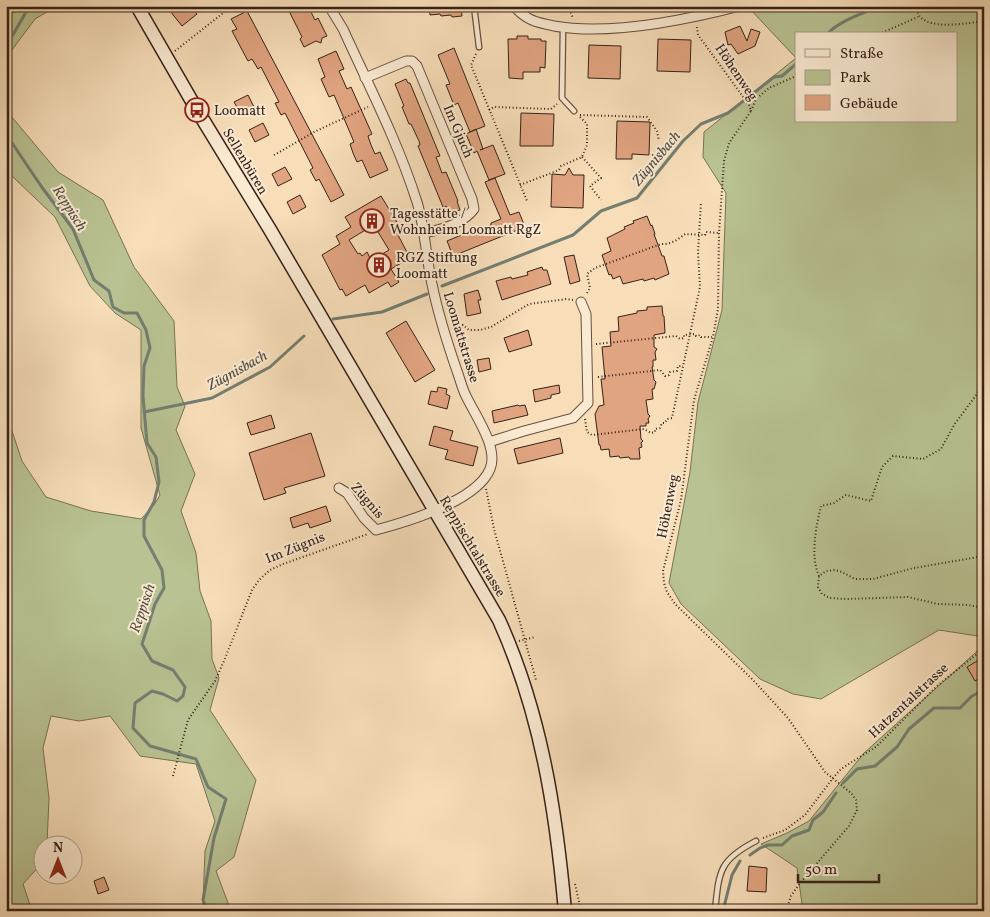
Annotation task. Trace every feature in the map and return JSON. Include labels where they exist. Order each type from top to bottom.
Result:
[{"type":"main road","name":"Sellenbüren","points":[[137,6],[197,110],[269,228]]},
{"type":"main road","name":"Reppischtalstrasse","points":[[269,228],[486,597],[510,645],[528,694],[544,760],[562,872],[565,911]]},
{"type":"street","name":"Loomattstrasse","points":[[329,6],[343,29],[408,175],[424,233],[431,282],[442,330],[465,393],[489,442],[492,455],[490,469],[481,483],[434,511]]},
{"type":"street","points":[[514,6],[530,19],[563,27],[596,29],[617,28],[694,17],[740,6]]},
{"type":"street","name":"Im Gjuch","points":[[365,78],[412,60],[417,66],[472,199],[474,209],[468,216],[433,232],[424,233]]},
{"type":"street","points":[[489,442],[574,418],[588,403],[586,314],[582,302]]},
{"type":"street","name":"Zügnis","points":[[339,488],[347,493],[364,518],[376,530]]},
{"type":"street","points":[[376,530],[434,511]]},
{"type":"lane","points":[[474,6],[479,47]]},
{"type":"lane","points":[[563,27],[562,98],[576,113]]},
{"type":"lane","points":[[715,911],[717,886],[725,864],[738,850],[756,841]]},
{"type":"path","points":[[6,20],[20,6]]},
{"type":"path","points":[[178,56],[175,51],[232,6]]},
{"type":"path","points":[[915,6],[919,16],[927,22],[939,24],[984,21]]},
{"type":"path","points":[[883,32],[919,16]]},
{"type":"path","name":"Höhenweg","points":[[698,35],[749,105],[751,111],[729,143],[726,152],[721,186],[718,309],[694,400],[681,500],[663,571],[664,584],[675,604],[753,680],[788,718],[825,772],[851,793],[856,800],[857,810],[849,826],[791,896],[786,911]]},
{"type":"path","points":[[479,47],[471,65],[526,201]]},
{"type":"path","points":[[751,111],[756,99],[769,88],[795,76]]},
{"type":"path","points":[[489,110],[494,107],[551,109],[563,100]]},
{"type":"path","points":[[274,155],[316,131],[377,103]]},
{"type":"path","points":[[520,185],[559,170],[561,166],[582,157],[587,145],[587,124],[576,113]]},
{"type":"path","points":[[576,113],[648,117],[657,131],[659,141]]},
{"type":"path","points":[[582,157],[601,178],[590,186],[601,200]]},
{"type":"path","points":[[582,410],[587,424],[587,432],[592,435],[644,429],[651,433],[655,429],[660,428],[666,419],[672,418],[700,288],[698,252],[701,202]]},
{"type":"path","points":[[442,330],[463,325],[470,330],[491,327],[528,304],[567,299],[582,302],[590,288],[587,274],[596,268],[661,244],[664,245],[685,234],[704,235],[706,232],[719,233]]},
{"type":"path","points":[[587,345],[676,336],[679,339],[683,338],[684,335],[690,334],[712,337]]},
{"type":"path","points":[[588,378],[660,370],[665,376],[669,375],[670,372],[677,371],[678,366],[684,366]]},
{"type":"path","points":[[984,376],[977,394],[954,425],[941,449],[923,459],[893,456],[882,467],[871,501],[846,495],[834,503],[821,506],[816,527],[815,567],[819,576],[818,586],[822,594],[830,598],[908,597],[938,604],[968,605],[984,608]]},
{"type":"path","name":"Im Zügnis","points":[[173,776],[188,720],[214,681],[224,661],[252,590],[259,580],[270,570],[283,564],[376,530]]},
{"type":"path","points":[[819,576],[826,571],[835,570],[856,580],[873,580],[914,568],[984,556]]},
{"type":"path","points":[[510,645],[535,637]]},
{"type":"path","name":"Hatzentalstrasse","points":[[756,841],[785,830],[805,816],[833,778],[850,762],[868,752],[886,738],[937,686],[977,654],[984,652]]},
{"type":"green space","points":[[13,6],[57,6],[35,19],[6,61],[6,10]]},
{"type":"green space","points":[[755,6],[984,6],[984,637],[939,630],[821,699],[793,694],[760,679],[681,604],[669,583],[690,472],[698,402],[722,310],[726,193],[703,157],[704,132],[795,59],[795,122],[958,122],[958,32],[795,32],[795,57],[749,8]]},
{"type":"green space","points":[[6,110],[58,172],[103,200],[134,267],[174,321],[177,387],[185,406],[176,430],[195,474],[181,511],[196,553],[200,591],[211,621],[212,659],[219,678],[210,710],[256,780],[234,857],[216,871],[231,911],[206,911],[203,903],[205,851],[215,821],[196,764],[140,756],[110,716],[79,721],[51,716],[43,748],[49,798],[47,834],[32,834],[32,874],[23,884],[32,911],[6,911],[6,413],[22,461],[46,497],[91,511],[141,519],[154,505],[160,495],[141,428],[141,330],[115,313],[90,286],[55,217],[6,168]]},
{"type":"green space","points":[[984,645],[984,911],[803,911],[797,868],[761,844],[809,821],[864,753]]},
{"type":"building","points":[[176,6],[190,6],[197,14],[182,26],[170,11]]},
{"type":"building","points":[[296,6],[308,6],[315,20],[318,18],[327,36],[322,38],[321,43],[316,41],[304,47],[300,39],[302,37],[289,11]]},
{"type":"building","points":[[429,6],[461,6],[462,16],[430,15]]},
{"type":"building","points":[[247,11],[344,195],[331,202],[319,179],[316,181],[310,170],[313,168],[285,113],[281,115],[275,103],[279,102],[261,67],[258,69],[252,59],[248,61],[232,31],[237,29],[231,19]]},
{"type":"building","points":[[740,26],[747,41],[751,29],[760,32],[755,46],[738,54],[731,44],[728,45],[725,32]]},
{"type":"building","points":[[517,36],[528,36],[528,39],[546,41],[545,68],[540,67],[540,72],[523,72],[523,79],[509,78],[508,39],[517,39]]},
{"type":"building","points":[[658,39],[691,40],[690,72],[657,71]]},
{"type":"building","points":[[589,45],[621,46],[620,79],[588,78]]},
{"type":"building","points":[[454,48],[485,126],[470,132],[458,103],[454,105],[446,85],[450,84],[438,55]]},
{"type":"building","points":[[336,51],[344,69],[339,71],[347,89],[351,87],[372,134],[368,136],[371,145],[375,154],[380,152],[388,170],[370,178],[362,160],[357,162],[353,153],[350,144],[354,142],[334,95],[329,97],[321,79],[325,77],[318,59]]},
{"type":"building","points":[[406,79],[410,83],[440,156],[436,157],[442,173],[446,172],[458,201],[460,210],[450,214],[446,206],[443,207],[418,146],[420,145],[419,141],[402,107],[404,106],[395,84]]},
{"type":"building","points":[[248,95],[254,107],[241,114],[234,102]]},
{"type":"building","points":[[521,113],[554,114],[553,146],[520,146]]},
{"type":"building","points":[[617,121],[650,122],[649,155],[632,154],[632,159],[616,159]]},
{"type":"building","points":[[263,123],[269,135],[255,142],[249,130]]},
{"type":"building","points":[[476,129],[483,149],[493,145],[505,174],[489,180],[477,151],[474,153],[466,134]]},
{"type":"building","points":[[285,167],[292,179],[278,186],[272,174]]},
{"type":"building","points":[[569,168],[573,175],[584,175],[583,208],[551,207],[552,174],[565,175]]},
{"type":"building","points":[[495,178],[510,215],[519,212],[525,227],[453,256],[447,241],[491,225],[491,223],[501,219],[485,182]]},
{"type":"building","points":[[300,195],[306,207],[293,214],[287,202]]},
{"type":"building","points":[[381,196],[403,232],[398,235],[410,258],[391,269],[399,282],[391,287],[388,282],[369,293],[365,285],[346,296],[342,289],[340,290],[322,255],[340,244],[336,236],[351,227],[345,217]],"holes":[[[375,227],[389,250],[374,259],[373,256],[370,258],[367,252],[362,256],[360,253],[358,254],[349,240],[367,229],[368,231]]]},
{"type":"building","points":[[647,216],[652,225],[662,256],[664,256],[669,274],[655,280],[654,278],[644,281],[643,279],[623,284],[620,276],[613,279],[611,274],[609,275],[602,255],[611,251],[607,238],[625,229],[624,227],[634,223],[633,221]]},
{"type":"building","points":[[574,255],[580,281],[570,284],[564,257]]},
{"type":"building","points":[[542,267],[543,270],[547,270],[551,284],[502,300],[496,281],[528,275],[527,272]]},
{"type":"building","points":[[478,290],[481,300],[478,300],[481,313],[467,316],[464,294]]},
{"type":"building","points":[[662,306],[665,333],[654,335],[654,347],[657,349],[655,352],[656,360],[653,360],[652,367],[656,382],[654,389],[652,389],[653,399],[646,400],[650,416],[648,419],[649,423],[646,423],[646,426],[640,426],[641,439],[643,441],[641,443],[642,447],[639,448],[640,459],[620,458],[619,456],[610,457],[609,449],[601,450],[599,445],[595,414],[599,406],[604,405],[601,379],[605,379],[602,347],[611,346],[610,332],[619,331],[618,317],[647,310],[647,307]]},
{"type":"building","points":[[406,321],[435,370],[415,382],[386,333]]},
{"type":"building","points":[[528,330],[532,345],[509,352],[504,338]]},
{"type":"building","points":[[489,358],[491,369],[479,372],[477,360]]},
{"type":"building","points":[[559,385],[560,393],[551,395],[551,398],[535,402],[533,390]]},
{"type":"building","points":[[438,387],[447,389],[446,394],[450,396],[447,409],[428,404],[431,391],[437,392]]},
{"type":"building","points":[[525,405],[528,415],[494,423],[492,411]]},
{"type":"building","points":[[271,415],[275,428],[251,435],[247,423]]},
{"type":"building","points":[[434,426],[453,431],[450,440],[478,447],[473,466],[445,459],[448,450],[429,445]]},
{"type":"building","points":[[311,433],[325,476],[284,488],[286,493],[264,500],[249,453]]},
{"type":"building","points":[[560,438],[563,453],[518,464],[514,449]]},
{"type":"building","points":[[326,506],[331,521],[310,528],[308,523],[293,528],[290,518]]},
{"type":"building","points":[[984,657],[984,676],[975,681],[967,667]]},
{"type":"building","points":[[749,866],[767,868],[766,892],[747,891]]},
{"type":"building","points":[[104,877],[109,890],[98,894],[94,881]]},
{"type":"waterway","points":[[6,47],[26,12],[34,6]]},
{"type":"waterway","name":"Zügnisbach","points":[[829,32],[845,21],[879,6]]},
{"type":"waterway","name":"Zügnisbach","points":[[442,286],[573,235],[601,211],[637,198],[683,141],[701,124],[728,113],[774,77],[782,76],[795,65]]},
{"type":"waterway","name":"Reppisch","points":[[6,134],[73,229],[94,280],[109,291],[113,307],[124,313],[137,313],[146,330],[150,348],[144,366],[143,396],[147,443],[156,457],[159,482],[154,502],[144,520],[144,536],[162,570],[164,588],[155,604],[142,644],[152,661],[173,670],[185,687],[183,696],[177,701],[152,691],[135,703],[133,728],[150,746],[196,759],[208,787],[226,799],[214,838],[203,900],[207,911]]},
{"type":"waterway","name":"Zügnisbach","points":[[333,319],[382,312],[427,294]]},
{"type":"waterway","name":"Zügnisbach","points":[[144,412],[212,398],[270,367],[304,336]]},
{"type":"waterway","points":[[843,783],[857,769],[875,766],[897,747],[909,729],[934,708],[960,708],[972,696],[984,690]]},
{"type":"waterway","points":[[750,855],[768,845],[782,845],[792,836],[809,830],[813,820],[823,812],[836,793]]},
{"type":"waterway","points":[[723,911],[732,875],[740,861]]},
{"type":"place","name":"Loomatt","points":[[197,110]]},
{"type":"place","name":"Tagesstätte / Wohnheim Loomatt RgZ","points":[[372,221]]},
{"type":"place","name":"RGZ Stiftung Loomatt","points":[[379,265]]}]
